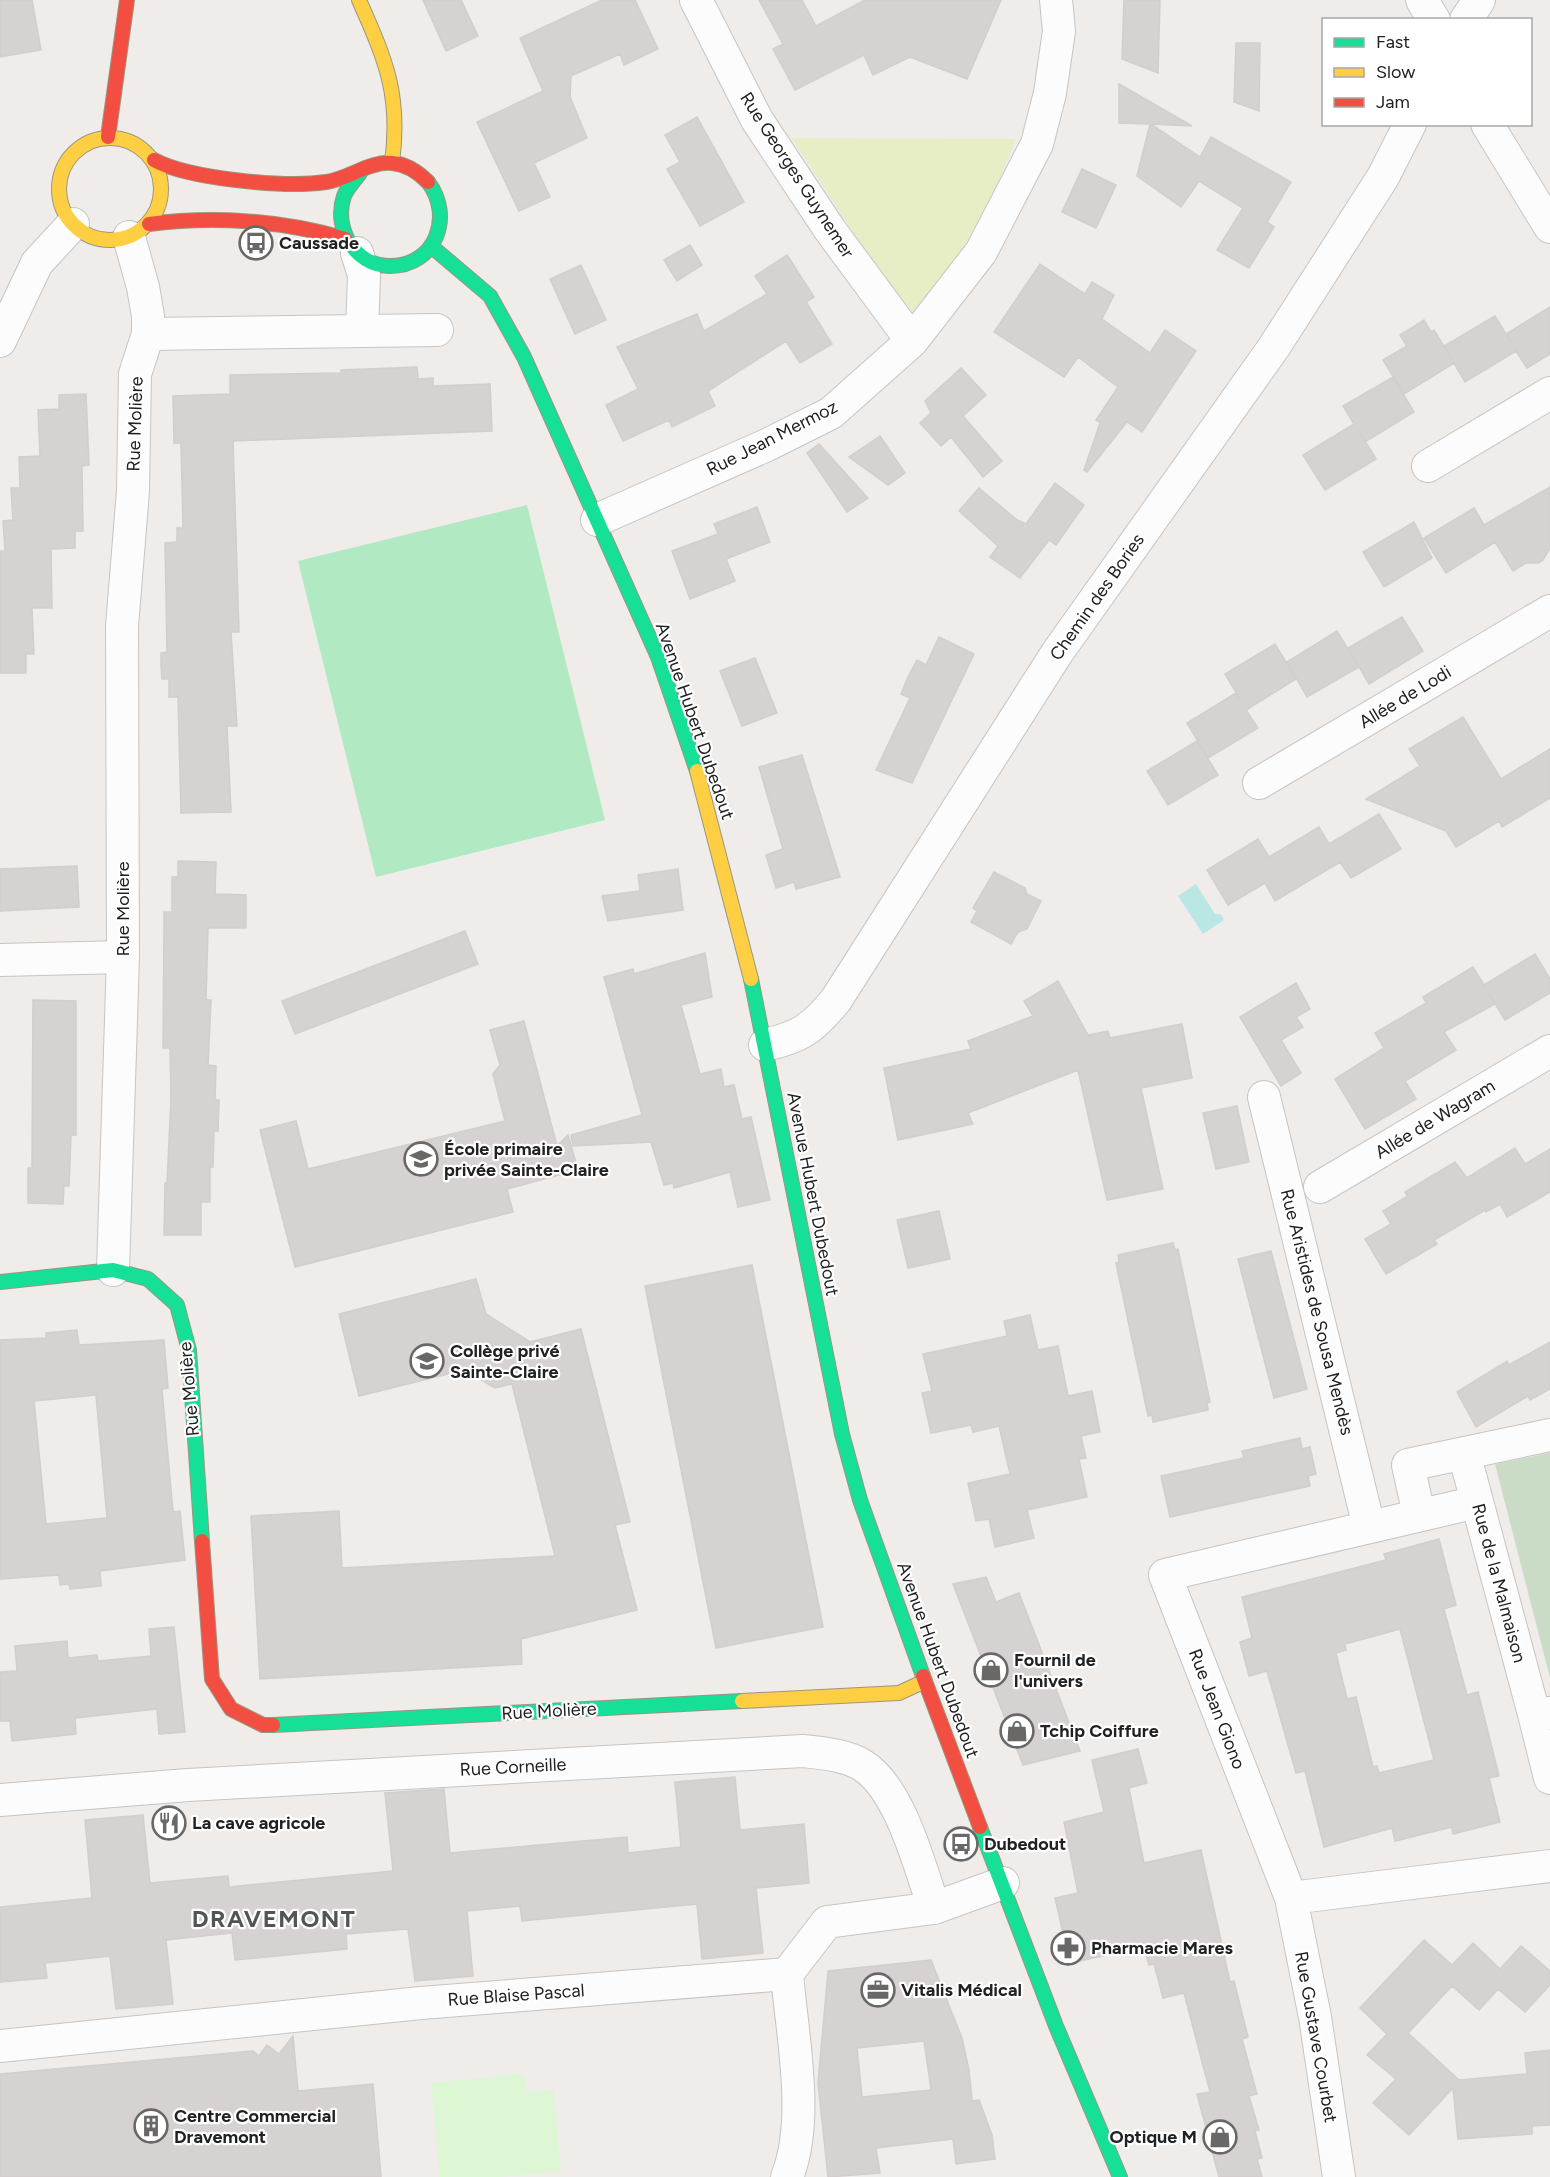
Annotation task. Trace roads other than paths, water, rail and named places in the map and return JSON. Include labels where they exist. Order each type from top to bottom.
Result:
[{"type":"main road","points":[[108,137],[127,0]]},
{"type":"main road","points":[[359,0],[387,64],[396,99],[396,139],[392,163]]},
{"type":"main road","points":[[108,137],[126,139],[142,147],[154,160],[175,170],[200,175],[326,183],[360,173],[375,165],[392,163],[407,166],[422,174],[433,186],[440,200],[442,216],[439,232],[431,246],[418,257],[395,265],[371,262],[351,246],[326,232],[301,228],[171,220],[110,241],[97,239],[73,224],[63,210],[58,194],[64,167],[77,149],[91,140],[108,137]]},
{"type":"main road","points":[[139,230],[158,209],[162,193],[160,176],[154,160]]},
{"type":"main road","points":[[351,246],[340,225],[342,196],[349,183],[360,173]]},
{"type":"main road","name":"Avenue Hubert Dubedout","points":[[431,246],[490,296],[524,357],[658,657],[704,791],[746,956],[842,1434],[860,1500],[925,1681],[1056,2026],[1120,2177]]},
{"type":"main road","points":[[0,1282],[113,1270]]},
{"type":"main road","name":"Rue Molière","points":[[113,1270],[148,1279],[177,1305],[189,1350],[194,1450],[212,1679],[231,1709],[263,1725],[899,1694],[925,1681]]},
{"type":"street","name":"Rue Georges Guynemer","points":[[696,0],[757,120],[830,230],[912,341]]},
{"type":"street","name":"Rue Jean Mermoz","points":[[597,520],[767,445],[831,413],[912,341],[981,252],[1037,144],[1050,93],[1059,31],[1056,0]]},
{"type":"street","points":[[1422,0],[1433,18]]},
{"type":"street","points":[[1467,18],[1479,0]]},
{"type":"street","name":"Chemin des Bories","points":[[765,1045],[793,1039],[801,1034],[817,1023],[836,1000],[1057,653],[1274,347],[1383,177],[1409,126]]},
{"type":"street","points":[[1488,126],[1550,227]]},
{"type":"street","points":[[0,341],[37,263],[73,224]]},
{"type":"street","name":"Rue Molière","points":[[113,1270],[123,957],[122,627],[133,490],[135,374],[148,334],[139,230]]},
{"type":"street","points":[[351,246],[364,275],[362,331]]},
{"type":"street","points":[[148,334],[437,330]]},
{"type":"street","points":[[1428,466],[1550,393]]},
{"type":"street","name":"Allée de Lodi","points":[[1259,783],[1550,611]]},
{"type":"street","points":[[0,960],[123,957]]},
{"type":"street","name":"Allée de Wagram","points":[[1320,1187],[1550,1051]]},
{"type":"street","name":"Rue Aristides de Sousa Mendès","points":[[1264,1097],[1369,1527]]},
{"type":"street","points":[[1419,1515],[1408,1465],[1550,1435]]},
{"type":"street","name":"Rue de la Malmaison","points":[[1464,1453],[1542,1713],[1550,1778]]},
{"type":"street","name":"Rue Jean Giono","points":[[1291,1898],[1165,1575],[1477,1502]]},
{"type":"street","name":"Rue Corneille","points":[[0,1800],[188,1785],[803,1750],[827,1754],[862,1765],[890,1794],[906,1826],[934,1908]]},
{"type":"street","points":[[1291,1898],[1550,1866]]},
{"type":"street","points":[[787,2177],[795,2156],[799,2116],[787,1974],[827,1922],[934,1908],[1003,1883]]},
{"type":"street","name":"Rue Gustave Courbet","points":[[1291,1898],[1315,2017],[1340,2177]]},
{"type":"street","name":"Rue Blaise Pascal","points":[[0,2046],[421,2002],[787,1974]]},
{"type":"water","points":[[1196,884],[1215,914],[1221,914],[1224,920],[1203,934],[1178,896]]},
{"type":"place","name":"Caussade","points":[[256,243]]},
{"type":"place","name":"École primaire privée Sainte-Claire","points":[[421,1159]]},
{"type":"place","name":"Collège privé Sainte-Claire","points":[[427,1361]]},
{"type":"place","name":"Fournil de l'univers","points":[[991,1670]]},
{"type":"place","name":"Tchip Coiffure","points":[[1017,1731]]},
{"type":"place","name":"La cave agricole","points":[[169,1823]]},
{"type":"place","name":"Dubedout","points":[[961,1844]]},
{"type":"place","name":"Pharmacie Mares","points":[[1068,1948]]},
{"type":"place","name":"Vitalis Médical","points":[[878,1990]]},
{"type":"place","name":"Centre Commercial Dravemont","points":[[151,2126]]},
{"type":"place","name":"Optique M","points":[[1220,2137]]},
{"type":"district","name":"DRAVEMONT","points":[[274,1918]]}]
